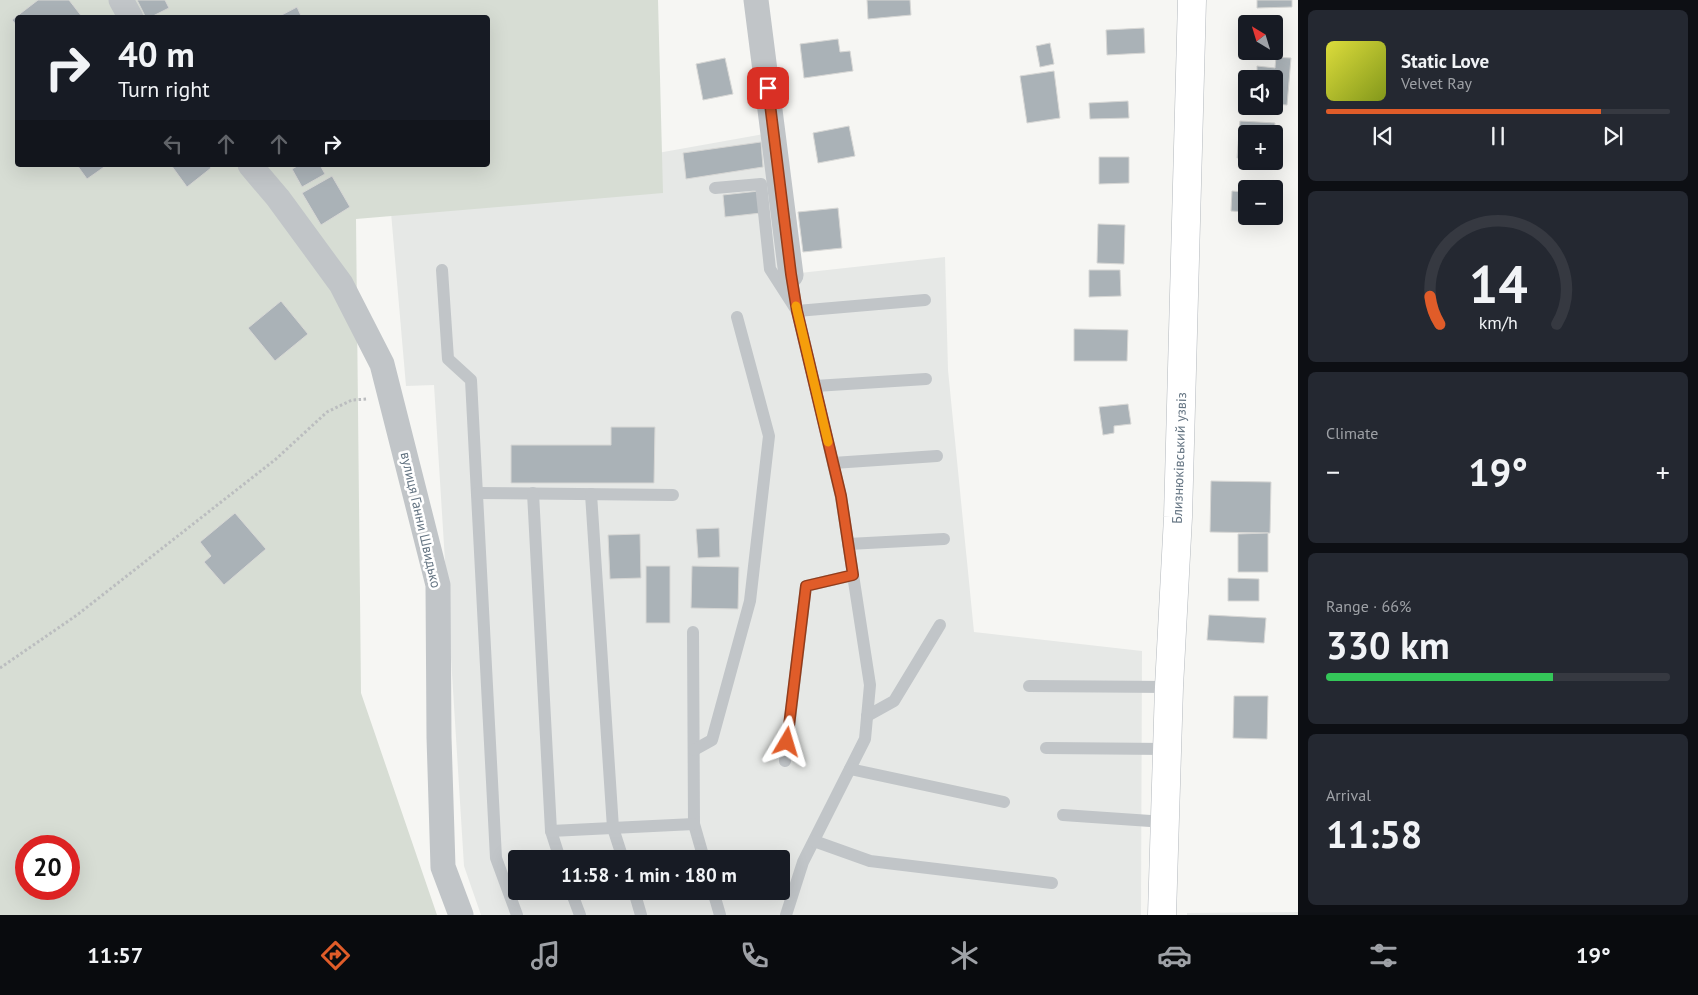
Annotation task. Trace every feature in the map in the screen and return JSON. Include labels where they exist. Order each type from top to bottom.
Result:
[{"type":"street","points":[[122,0],[130,15]]},
{"type":"street","points":[[756,0],[791,274]]},
{"type":"street","name":"Близнюківський узвіз","points":[[1162,915],[1169,687],[1178,517],[1192,0]]},
{"type":"street","name":"вулиця Ганни Швидько","points":[[252,167],[278,198],[341,284],[382,364],[438,585],[439,737],[443,867],[461,915]]},
{"type":"lane","points":[[715,188],[761,184],[770,269],[797,311]]},
{"type":"lane","points":[[442,270],[448,359],[471,380],[496,858],[517,915]]},
{"type":"lane","points":[[786,915],[803,862],[865,739],[870,685],[841,496],[797,311],[791,274]]},
{"type":"lane","points":[[797,311],[925,300]]},
{"type":"lane","points":[[694,750],[712,740],[750,601],[769,436],[737,317]]},
{"type":"lane","points":[[815,386],[926,379]]},
{"type":"lane","points":[[833,463],[937,456]]},
{"type":"lane","points":[[477,492],[673,495]]},
{"type":"lane","points":[[533,493],[551,831],[557,850]]},
{"type":"lane","points":[[591,494],[613,828],[620,850]]},
{"type":"lane","points":[[848,544],[944,539]]},
{"type":"lane","points":[[785,761],[806,586],[853,575]]},
{"type":"lane","points":[[867,716],[894,701],[940,625]]},
{"type":"lane","points":[[693,632],[694,824],[701,850]]},
{"type":"lane","points":[[1030,686],[1169,687]]},
{"type":"lane","points":[[1046,748],[1167,749]]},
{"type":"lane","points":[[850,769],[1004,802]]},
{"type":"lane","points":[[1063,815],[1165,822]]},
{"type":"lane","points":[[551,831],[694,824]]},
{"type":"lane","points":[[814,841],[870,860],[1052,883]]},
{"type":"lane","points":[[575,900],[580,915]]},
{"type":"lane","points":[[637,900],[641,915]]},
{"type":"lane","points":[[716,900],[720,915]]},
{"type":"path","points":[[0,668],[76,615],[253,477],[328,412],[352,400],[390,398]]},
{"type":"shaded area","points":[[0,0],[658,0],[663,193],[356,219],[361,693],[437,915],[0,915]]},
{"type":"shaded area","points":[[764,134],[800,273],[945,257],[948,370],[974,632],[1142,651],[1141,915],[481,915],[464,866],[434,385],[406,386],[390,201]]},
{"type":"shaded area","points":[[1298,912],[1298,915],[1187,915],[1187,913]]},
{"type":"building","points":[[38,0],[69,0],[81,15],[18,15]]},
{"type":"building","points":[[137,0],[165,0],[169,8],[155,15],[144,15]]},
{"type":"building","points":[[867,0],[910,0],[911,15],[868,19]]},
{"type":"building","points":[[1257,0],[1292,0],[1292,7],[1257,8]]},
{"type":"building","points":[[297,7],[301,15],[282,15]]},
{"type":"building","points":[[1144,28],[1145,53],[1107,55],[1106,30]]},
{"type":"building","points":[[838,39],[840,52],[850,51],[853,71],[804,78],[800,44]]},
{"type":"building","points":[[1050,43],[1054,64],[1040,67],[1036,46]]},
{"type":"building","points":[[1283,57],[1291,58],[1287,105],[1283,105],[1283,70],[1257,70],[1257,66],[1275,68],[1276,60],[1283,60]]},
{"type":"building","points":[[725,58],[733,94],[703,100],[696,64]]},
{"type":"building","points":[[1054,71],[1060,118],[1027,123],[1020,76]]},
{"type":"building","points":[[1128,101],[1129,118],[1090,119],[1089,103]]},
{"type":"building","points":[[1240,121],[1275,123],[1275,125],[1240,125]]},
{"type":"building","points":[[849,126],[855,156],[818,163],[813,133]]},
{"type":"building","points":[[761,142],[763,167],[686,179],[683,153]]},
{"type":"building","points":[[1099,157],[1129,157],[1129,183],[1099,184]]},
{"type":"building","points":[[78,167],[104,167],[87,179]]},
{"type":"building","points":[[172,167],[210,167],[211,168],[187,187]]},
{"type":"building","points":[[296,167],[321,167],[325,174],[302,187],[292,169]]},
{"type":"building","points":[[332,176],[350,207],[321,225],[302,193]]},
{"type":"building","points":[[759,191],[761,213],[725,217],[723,195]]},
{"type":"building","points":[[1232,191],[1238,191],[1238,211],[1231,211]]},
{"type":"building","points":[[838,208],[842,248],[803,252],[798,212]]},
{"type":"building","points":[[1098,224],[1125,225],[1124,264],[1097,263]]},
{"type":"building","points":[[1089,270],[1120,270],[1121,296],[1089,297]]},
{"type":"building","points":[[281,301],[308,334],[275,361],[248,328]]},
{"type":"building","points":[[1074,329],[1128,330],[1127,361],[1074,361]]},
{"type":"building","points":[[1128,404],[1131,424],[1114,426],[1114,433],[1103,435],[1099,407]]},
{"type":"building","points":[[611,427],[655,427],[654,483],[511,483],[511,445],[611,445]]},
{"type":"building","points":[[1211,481],[1271,482],[1270,533],[1210,532]]},
{"type":"building","points":[[235,513],[266,549],[224,585],[204,562],[211,556],[200,542]]},
{"type":"building","points":[[719,528],[720,557],[698,558],[696,529]]},
{"type":"building","points":[[1268,533],[1268,572],[1238,572],[1238,534]]},
{"type":"building","points":[[640,534],[641,578],[610,579],[608,535]]},
{"type":"building","points":[[646,566],[670,566],[670,623],[646,623]]},
{"type":"building","points":[[692,566],[739,567],[738,609],[691,608]]},
{"type":"building","points":[[1228,578],[1259,579],[1259,601],[1228,601]]},
{"type":"building","points":[[1209,615],[1266,618],[1264,643],[1207,640]]},
{"type":"building","points":[[1234,696],[1268,696],[1267,739],[1233,738]]},
{"type":"slow traffic","points":[[796,306],[828,442]]},
{"type":"route","points":[[768,88],[797,311],[841,496],[853,575],[806,586],[787,742]]}]
